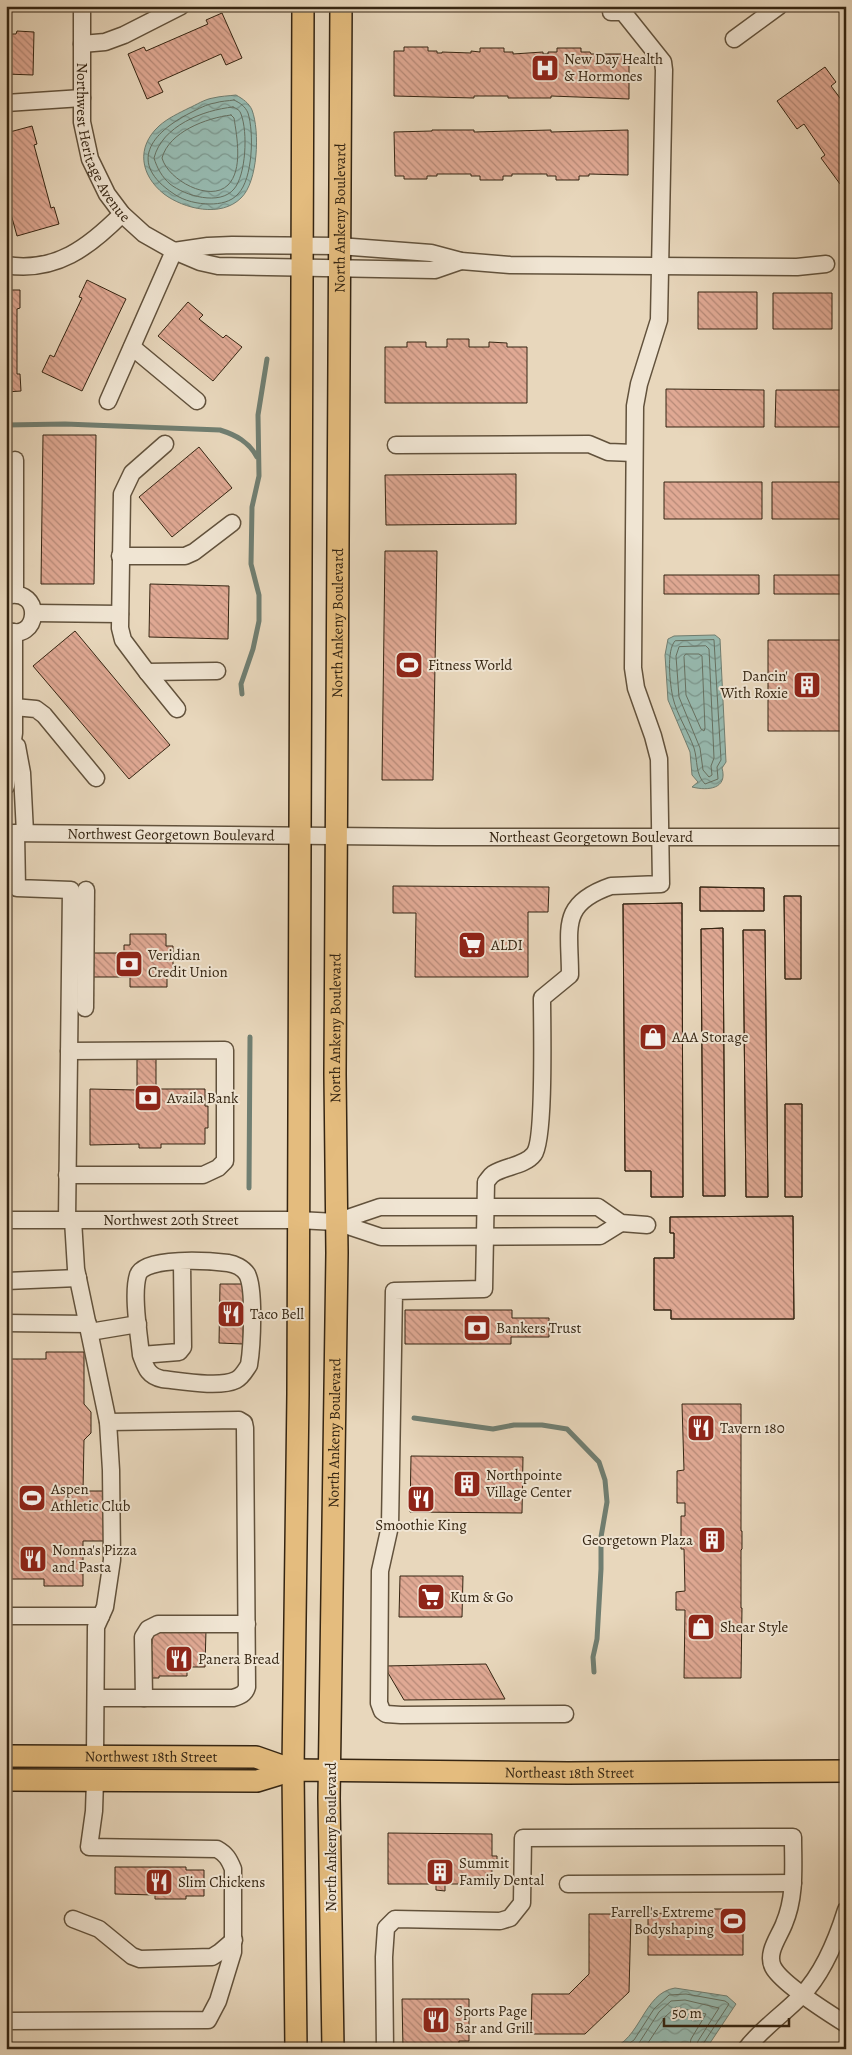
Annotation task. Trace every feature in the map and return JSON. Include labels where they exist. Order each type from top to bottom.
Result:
[{"type":"main road","points":[[296,2049],[293,1770],[298,1394],[303,6]]},
{"type":"main road","name":"North Ankeny Boulevard","points":[[333,2049],[330,1770],[336,1371],[341,6]]},
{"type":"main road","name":"Northwest 18th Street","points":[[6,1756],[256,1757],[293,1770]]},
{"type":"main road","points":[[6,1780],[257,1781],[293,1770]]},
{"type":"main road","name":"Northeast 18th Street","points":[[293,1770],[568,1773],[846,1771]]},
{"type":"street","name":"Northwest Heritage Avenue","points":[[82,6],[82,98],[84,134],[90,159],[103,188],[122,214],[144,234],[174,251],[200,262],[218,266],[340,270],[435,270],[460,261]]},
{"type":"street","points":[[82,44],[112,40],[182,6]]},
{"type":"street","points":[[565,1714],[401,1715],[386,1714],[382,1711],[379,1703],[380,1571],[390,1526],[394,1291],[484,1289],[486,1182],[493,1174],[534,1155],[538,1147],[541,1119],[542,998],[570,975],[570,916],[583,899],[603,888],[661,884],[659,759],[654,736],[636,688],[634,668],[634,453],[635,406],[639,384],[659,320],[663,62],[623,12],[611,12],[611,6]]},
{"type":"street","points":[[734,40],[779,6]]},
{"type":"street","points":[[6,103],[82,98]]},
{"type":"street","points":[[6,265],[35,265],[70,255],[89,244],[122,214]]},
{"type":"street","points":[[108,401],[174,251],[208,246],[339,246],[431,253],[460,261],[510,265],[797,267],[826,264]]},
{"type":"street","points":[[132,347],[196,401]]},
{"type":"street","points":[[165,444],[137,468],[124,486],[121,504],[120,628],[123,640],[176,709]]},
{"type":"street","points":[[396,445],[590,444],[608,452],[634,453]]},
{"type":"street","points":[[6,786],[14,732],[10,631],[26,630],[31,624],[34,614],[28,600],[10,595],[15,460]]},
{"type":"street","points":[[120,556],[185,556],[194,552],[232,523]]},
{"type":"street","points":[[34,614],[120,614]]},
{"type":"street","points":[[147,672],[217,671]]},
{"type":"street","points":[[14,707],[36,709],[44,715],[96,778]]},
{"type":"street","points":[[14,732],[22,773],[16,833],[16,888],[71,890],[67,1176],[70,1220],[78,1278],[108,1422],[111,1470],[112,1560],[105,1607],[96,1627],[96,1756]]},
{"type":"street","name":"Northwest Georgetown Boulevard","points":[[16,833],[337,836]]},
{"type":"street","name":"Northeast Georgetown Boulevard","points":[[337,836],[846,837]]},
{"type":"street","points":[[85,1008],[86,890]]},
{"type":"street","points":[[67,1176],[203,1175],[218,1168],[225,1161],[225,1050],[69,1051]]},
{"type":"street","points":[[336,1222],[380,1207],[598,1207],[621,1223],[647,1225]]},
{"type":"street","name":"Northwest 20th Street","points":[[6,1220],[298,1220],[336,1222]]},
{"type":"street","points":[[336,1222],[381,1237],[600,1236],[621,1223]]},
{"type":"street","points":[[141,1355],[172,1354],[180,1352],[183,1347],[182,1262]]},
{"type":"street","points":[[182,1262],[229,1263],[239,1266],[246,1273],[252,1287],[249,1365],[236,1380],[224,1383],[162,1380],[154,1378],[148,1373],[141,1355],[138,1324],[138,1274],[144,1267],[154,1263],[182,1262]]},
{"type":"street","points":[[6,1281],[78,1278]]},
{"type":"street","points":[[6,1323],[89,1328],[138,1324]]},
{"type":"street","points":[[96,1698],[233,1698],[246,1692],[247,1687],[244,1423],[239,1420],[108,1422]]},
{"type":"street","points":[[6,1616],[101,1616]]},
{"type":"street","points":[[144,1698],[143,1637],[148,1629],[158,1624],[247,1624]]},
{"type":"street","points":[[6,2021],[208,2020],[218,2001],[230,1966],[234,1940],[233,1869],[225,1854],[216,1849],[89,1847],[94,1811],[95,1780]]},
{"type":"street","points":[[384,2049],[384,1957],[386,1928],[395,1919],[500,1921],[510,1918],[522,1903],[523,1838],[793,1837],[793,1883],[790,1907],[771,1957],[773,1967],[803,1994],[846,2024]]},
{"type":"street","points":[[568,1884],[793,1883]]},
{"type":"street","points":[[746,2049],[803,1994],[820,1970],[846,1910]]},
{"type":"street","points":[[73,1919],[99,1929],[132,1956],[140,1959],[212,1957],[234,1940]]},
{"type":"water","points":[[236,95],[251,108],[255,119],[256,156],[247,190],[233,204],[213,209],[202,209],[182,204],[164,194],[150,178],[144,161],[144,152],[152,134],[166,121],[201,102],[216,97]]},
{"type":"water","points":[[715,635],[720,639],[726,762],[722,768],[723,775],[719,784],[715,787],[704,789],[692,787],[698,782],[692,775],[690,752],[668,700],[665,655],[668,639],[674,636]]},
{"type":"water","points":[[675,1988],[727,1996],[736,2004],[706,2049],[610,2049],[620,2044],[629,2036],[656,1998],[664,1992]]},
{"type":"building","points":[[222,13],[242,58],[226,65],[221,54],[158,82],[163,92],[147,99],[128,54],[144,47],[146,51],[208,24],[206,20]]},
{"type":"building","points":[[17,31],[34,32],[33,75],[6,74],[6,34],[16,34]]},
{"type":"building","points":[[404,47],[428,47],[428,51],[437,51],[437,53],[471,53],[471,51],[480,52],[480,48],[504,48],[504,52],[513,52],[513,54],[543,52],[543,54],[548,54],[548,52],[557,52],[557,48],[581,48],[581,52],[590,52],[591,54],[629,54],[629,99],[551,96],[551,98],[508,98],[508,96],[474,96],[474,98],[394,96],[394,51],[404,51]]},
{"type":"building","points":[[825,67],[836,82],[831,86],[846,106],[846,180],[840,184],[821,158],[825,155],[804,124],[797,129],[777,101]]},
{"type":"building","points":[[32,126],[37,144],[34,145],[51,208],[54,207],[59,224],[17,236],[6,196],[6,133]]},
{"type":"building","points":[[474,130],[474,132],[551,130],[551,132],[628,130],[628,175],[589,174],[589,176],[579,176],[579,180],[556,180],[556,176],[547,176],[547,174],[512,174],[512,176],[503,176],[503,180],[480,180],[480,176],[471,176],[471,174],[437,174],[437,176],[427,176],[427,179],[404,179],[404,176],[395,176],[394,132]]},
{"type":"building","points":[[87,280],[126,299],[82,391],[42,372],[50,355],[54,357],[82,298],[79,297]]},
{"type":"building","points":[[6,290],[20,290],[20,308],[17,309],[17,374],[20,374],[21,391],[6,392]]},
{"type":"building","points":[[698,292],[757,292],[757,329],[698,329]]},
{"type":"building","points":[[773,293],[832,293],[832,329],[773,329]]},
{"type":"building","points":[[188,302],[203,315],[199,319],[223,338],[226,335],[242,347],[213,381],[158,336]]},
{"type":"building","points":[[447,339],[469,339],[469,347],[489,347],[489,342],[507,343],[507,347],[527,347],[527,403],[385,403],[385,347],[407,347],[407,342],[426,342],[426,347],[447,347]]},
{"type":"building","points":[[666,389],[764,390],[764,427],[666,427]]},
{"type":"building","points":[[776,390],[846,390],[846,427],[775,427]]},
{"type":"building","points":[[43,435],[96,435],[94,584],[41,584]]},
{"type":"building","points":[[199,447],[232,488],[172,537],[139,497]]},
{"type":"building","points":[[516,474],[516,524],[386,525],[385,475]]},
{"type":"building","points":[[664,482],[762,482],[762,519],[664,519]]},
{"type":"building","points":[[772,482],[846,482],[846,519],[772,519]]},
{"type":"building","name":"Fitness World","points":[[385,551],[437,551],[433,780],[382,780]]},
{"type":"building","points":[[664,575],[759,575],[759,594],[664,594]]},
{"type":"building","points":[[774,575],[846,575],[846,594],[774,594]]},
{"type":"building","points":[[150,584],[229,586],[228,639],[149,637]]},
{"type":"building","points":[[75,631],[170,745],[129,779],[33,666]]},
{"type":"building","name":"Dancin' With Roxie","points":[[768,640],[846,640],[846,731],[768,731]]},
{"type":"building","name":"ALDI","points":[[393,886],[549,887],[548,912],[528,912],[528,977],[415,977],[416,913],[393,913]]},
{"type":"building","points":[[700,887],[764,888],[764,911],[700,911]]},
{"type":"building","points":[[700,887],[764,888],[764,911],[700,911]]},
{"type":"building","points":[[784,896],[801,896],[801,979],[785,979]]},
{"type":"building","points":[[784,896],[801,896],[801,979],[785,979]]},
{"type":"building","name":"AAA Storage","points":[[682,903],[683,1197],[651,1197],[651,1171],[625,1171],[623,904]]},
{"type":"building","name":"AAA Storage","points":[[682,903],[683,1197],[651,1197],[651,1171],[625,1171],[623,904]]},
{"type":"building","name":"AAA Storage","points":[[723,928],[725,1196],[703,1196],[701,929]]},
{"type":"building","name":"AAA Storage","points":[[723,928],[725,1196],[703,1196],[701,929]]},
{"type":"building","name":"AAA Storage","points":[[743,930],[765,930],[768,1197],[746,1197]]},
{"type":"building","name":"AAA Storage","points":[[743,930],[765,930],[768,1197],[746,1197]]},
{"type":"building","name":"Veridian Credit Union","points":[[130,934],[166,934],[166,946],[173,946],[173,975],[167,975],[167,987],[130,987],[130,977],[84,977],[84,953],[124,953],[124,945],[130,945]]},
{"type":"building","name":"Availa Bank","points":[[137,1053],[156,1053],[156,1089],[205,1089],[205,1106],[208,1106],[208,1128],[205,1128],[205,1144],[161,1144],[161,1148],[139,1148],[139,1144],[90,1145],[90,1089],[137,1090]]},
{"type":"building","points":[[785,1104],[802,1104],[802,1197],[785,1197]]},
{"type":"building","points":[[785,1104],[802,1104],[802,1197],[785,1197]]},
{"type":"building","points":[[793,1216],[794,1319],[671,1319],[671,1310],[654,1310],[654,1258],[674,1258],[674,1233],[670,1233],[670,1217]]},
{"type":"building","points":[[793,1216],[794,1319],[671,1319],[671,1310],[654,1310],[654,1258],[674,1258],[674,1233],[670,1233],[670,1217]]},
{"type":"building","name":"Taco Bell","points":[[220,1284],[244,1284],[243,1344],[219,1343]]},
{"type":"building","name":"Bankers Trust","points":[[405,1310],[512,1310],[512,1318],[549,1318],[549,1337],[511,1337],[511,1344],[405,1344]]},
{"type":"building","points":[[46,1352],[84,1352],[84,1404],[91,1412],[91,1433],[84,1440],[83,1491],[109,1491],[109,1541],[83,1541],[83,1586],[44,1586],[44,1579],[6,1579],[6,1359],[46,1359]]},
{"type":"building","name":"Georgetown Plaza","points":[[682,1404],[741,1404],[741,1678],[684,1678],[685,1610],[676,1610],[676,1592],[685,1591],[684,1549],[681,1549],[681,1516],[685,1516],[685,1503],[677,1503],[677,1471],[684,1470]]},
{"type":"building","name":"Northpointe Village Center","points":[[411,1456],[523,1457],[522,1513],[410,1512]]},
{"type":"building","name":"Kum & Go","points":[[400,1576],[463,1576],[462,1617],[399,1617]]},
{"type":"building","name":"Panera Bread","points":[[152,1629],[206,1630],[205,1667],[187,1667],[187,1676],[159,1676],[159,1678],[152,1678],[152,1651],[149,1651],[149,1643],[152,1644]]},
{"type":"building","points":[[486,1664],[505,1699],[404,1700],[384,1666]]},
{"type":"building","name":"Summit Family Dental","points":[[388,1833],[492,1834],[492,1856],[497,1856],[497,1861],[492,1861],[492,1884],[445,1884],[445,1891],[436,1890],[436,1884],[388,1884]]},
{"type":"building","name":"Slim Chickens","points":[[115,1867],[186,1867],[186,1870],[204,1870],[204,1896],[186,1896],[186,1899],[155,1899],[155,1895],[115,1894]]},
{"type":"building","points":[[666,1909],[676,1909],[676,1913],[714,1913],[714,1909],[724,1909],[724,1914],[743,1914],[743,1955],[648,1955],[648,1914],[666,1913]]},
{"type":"building","points":[[589,1914],[631,1914],[629,1992],[585,2034],[531,2034],[532,1994],[569,1994],[589,1974]]},
{"type":"building","name":"Sports Page Bar and Grill","points":[[402,1999],[469,1999],[469,2041],[459,2041],[459,2047],[403,2048]]},
{"type":"waterway","points":[[242,694],[241,684],[253,649],[259,621],[259,595],[251,564],[252,507],[259,476],[258,415],[267,359]]},
{"type":"waterway","points":[[6,425],[65,424],[220,430],[242,440],[257,457]]},
{"type":"waterway","points":[[249,1188],[250,1037]]},
{"type":"waterway","points":[[414,1418],[493,1429],[514,1425],[542,1425],[567,1429],[599,1462],[605,1480],[607,1502],[601,1537],[597,1639],[593,1657],[594,1672]]},
{"type":"place","name":"New Day Health & Hormones","points":[[545,68]]},
{"type":"place","name":"Fitness World","points":[[409,665]]},
{"type":"place","name":"Dancin' With Roxie","points":[[807,685]]},
{"type":"place","name":"ALDI","points":[[472,945]]},
{"type":"place","name":"Veridian Credit Union","points":[[129,964]]},
{"type":"place","name":"AAA Storage","points":[[653,1037]]},
{"type":"place","name":"Availa Bank","points":[[148,1098]]},
{"type":"place","name":"Taco Bell","points":[[231,1314]]},
{"type":"place","name":"Bankers Trust","points":[[477,1328]]},
{"type":"place","name":"Tavern 180","points":[[701,1428]]},
{"type":"place","name":"Northpointe Village Center","points":[[467,1484]]},
{"type":"place","name":"Aspen Athletic Club","points":[[32,1498]]},
{"type":"place","name":"Smoothie King","points":[[421,1499]]},
{"type":"place","name":"Georgetown Plaza","points":[[712,1540]]},
{"type":"place","name":"Nonna's Pizza and Pasta","points":[[33,1559]]},
{"type":"place","name":"Kum & Go","points":[[431,1597]]},
{"type":"place","name":"Shear Style","points":[[701,1627]]},
{"type":"place","name":"Panera Bread","points":[[179,1659]]},
{"type":"place","name":"Summit Family Dental","points":[[440,1872]]},
{"type":"place","name":"Slim Chickens","points":[[159,1882]]},
{"type":"place","name":"Farrell's Extreme Bodyshaping","points":[[733,1921]]},
{"type":"place","name":"Sports Page Bar and Grill","points":[[436,2020]]}]
